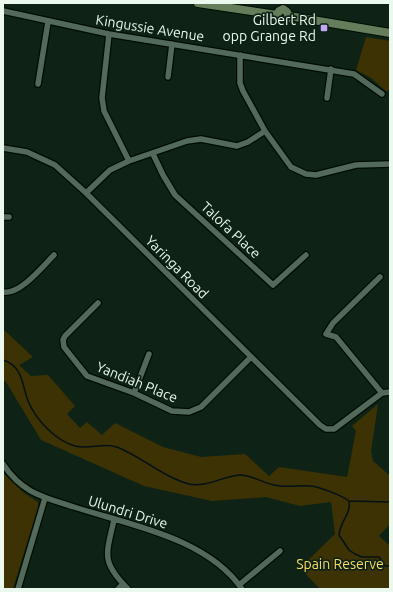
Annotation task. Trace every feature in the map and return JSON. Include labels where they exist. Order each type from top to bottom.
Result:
[{"type":"main road","points":[[198,3],[281,9],[287,12],[289,16],[390,33]]},
{"type":"street","name":"Kingussie Avenue","points":[[3,11],[48,22],[109,34],[331,69],[360,77],[382,94]]},
{"type":"street","points":[[38,84],[48,22]]},
{"type":"street","points":[[109,34],[102,92],[103,105],[104,111],[129,161]]},
{"type":"street","points":[[168,77],[172,44]]},
{"type":"street","points":[[240,55],[240,82],[266,131],[291,167],[306,174],[325,174],[356,165],[390,164]]},
{"type":"street","points":[[327,98],[331,69]]},
{"type":"street","points":[[86,193],[110,170],[129,161],[187,141],[201,139],[237,146],[248,142],[266,131]]},
{"type":"street","name":"Yaringa Road","points":[[3,148],[27,152],[55,166],[86,193],[320,425],[326,429],[334,429],[382,393]]},
{"type":"street","name":"Talofa Place","points":[[152,154],[175,195],[273,285],[306,255]]},
{"type":"street","points":[[3,292],[9,293],[18,289],[54,255]]},
{"type":"street","points":[[380,277],[333,324],[326,334],[336,337],[382,393],[390,392]]},
{"type":"street","name":"Yandiah Place","points":[[98,302],[65,336],[63,340],[64,347],[87,376],[134,393],[172,411],[189,412],[201,406],[213,396],[251,357]]},
{"type":"street","points":[[134,393],[149,354]]},
{"type":"street","name":"Ulundri Drive","points":[[3,464],[24,489],[45,498],[169,537],[190,546],[216,562],[241,587]]},
{"type":"street","points":[[18,589],[45,498]]},
{"type":"street","points":[[114,520],[107,553],[112,572],[128,589]]},
{"type":"street","points":[[241,587],[280,551]]},
{"type":"street","points":[[118,589],[123,584]]},
{"type":"green space","points":[[366,37],[390,41],[390,88],[387,92],[371,78],[356,70]]},
{"type":"green space","name":"Spain Reserve","points":[[3,329],[33,357],[19,365],[31,376],[48,375],[75,406],[67,414],[80,428],[87,422],[102,435],[115,423],[163,447],[201,457],[245,454],[269,476],[279,467],[347,477],[356,431],[352,426],[378,404],[371,451],[373,461],[390,477],[390,524],[379,536],[390,546],[390,589],[320,589],[300,568],[335,534],[331,502],[300,506],[266,497],[212,501],[144,486],[41,440],[6,382],[3,380]]},
{"type":"green space","points":[[3,473],[24,493],[38,502],[38,507],[13,589],[3,589]]},
{"type":"waterway","points":[[3,360],[10,363],[18,371],[28,401],[36,415],[47,429],[61,440],[80,447],[106,445],[117,447],[170,477],[189,484],[195,485],[208,483],[227,477],[240,475],[249,476],[279,486],[310,486],[330,492],[349,501],[347,514],[341,526],[339,535],[349,550],[362,557],[379,557],[385,566],[390,566]]},
{"type":"waterway","points":[[349,501],[390,502]]},
{"type":"place","name":"Gilbert Rd opp Grange Rd","points":[[324,28]]}]
